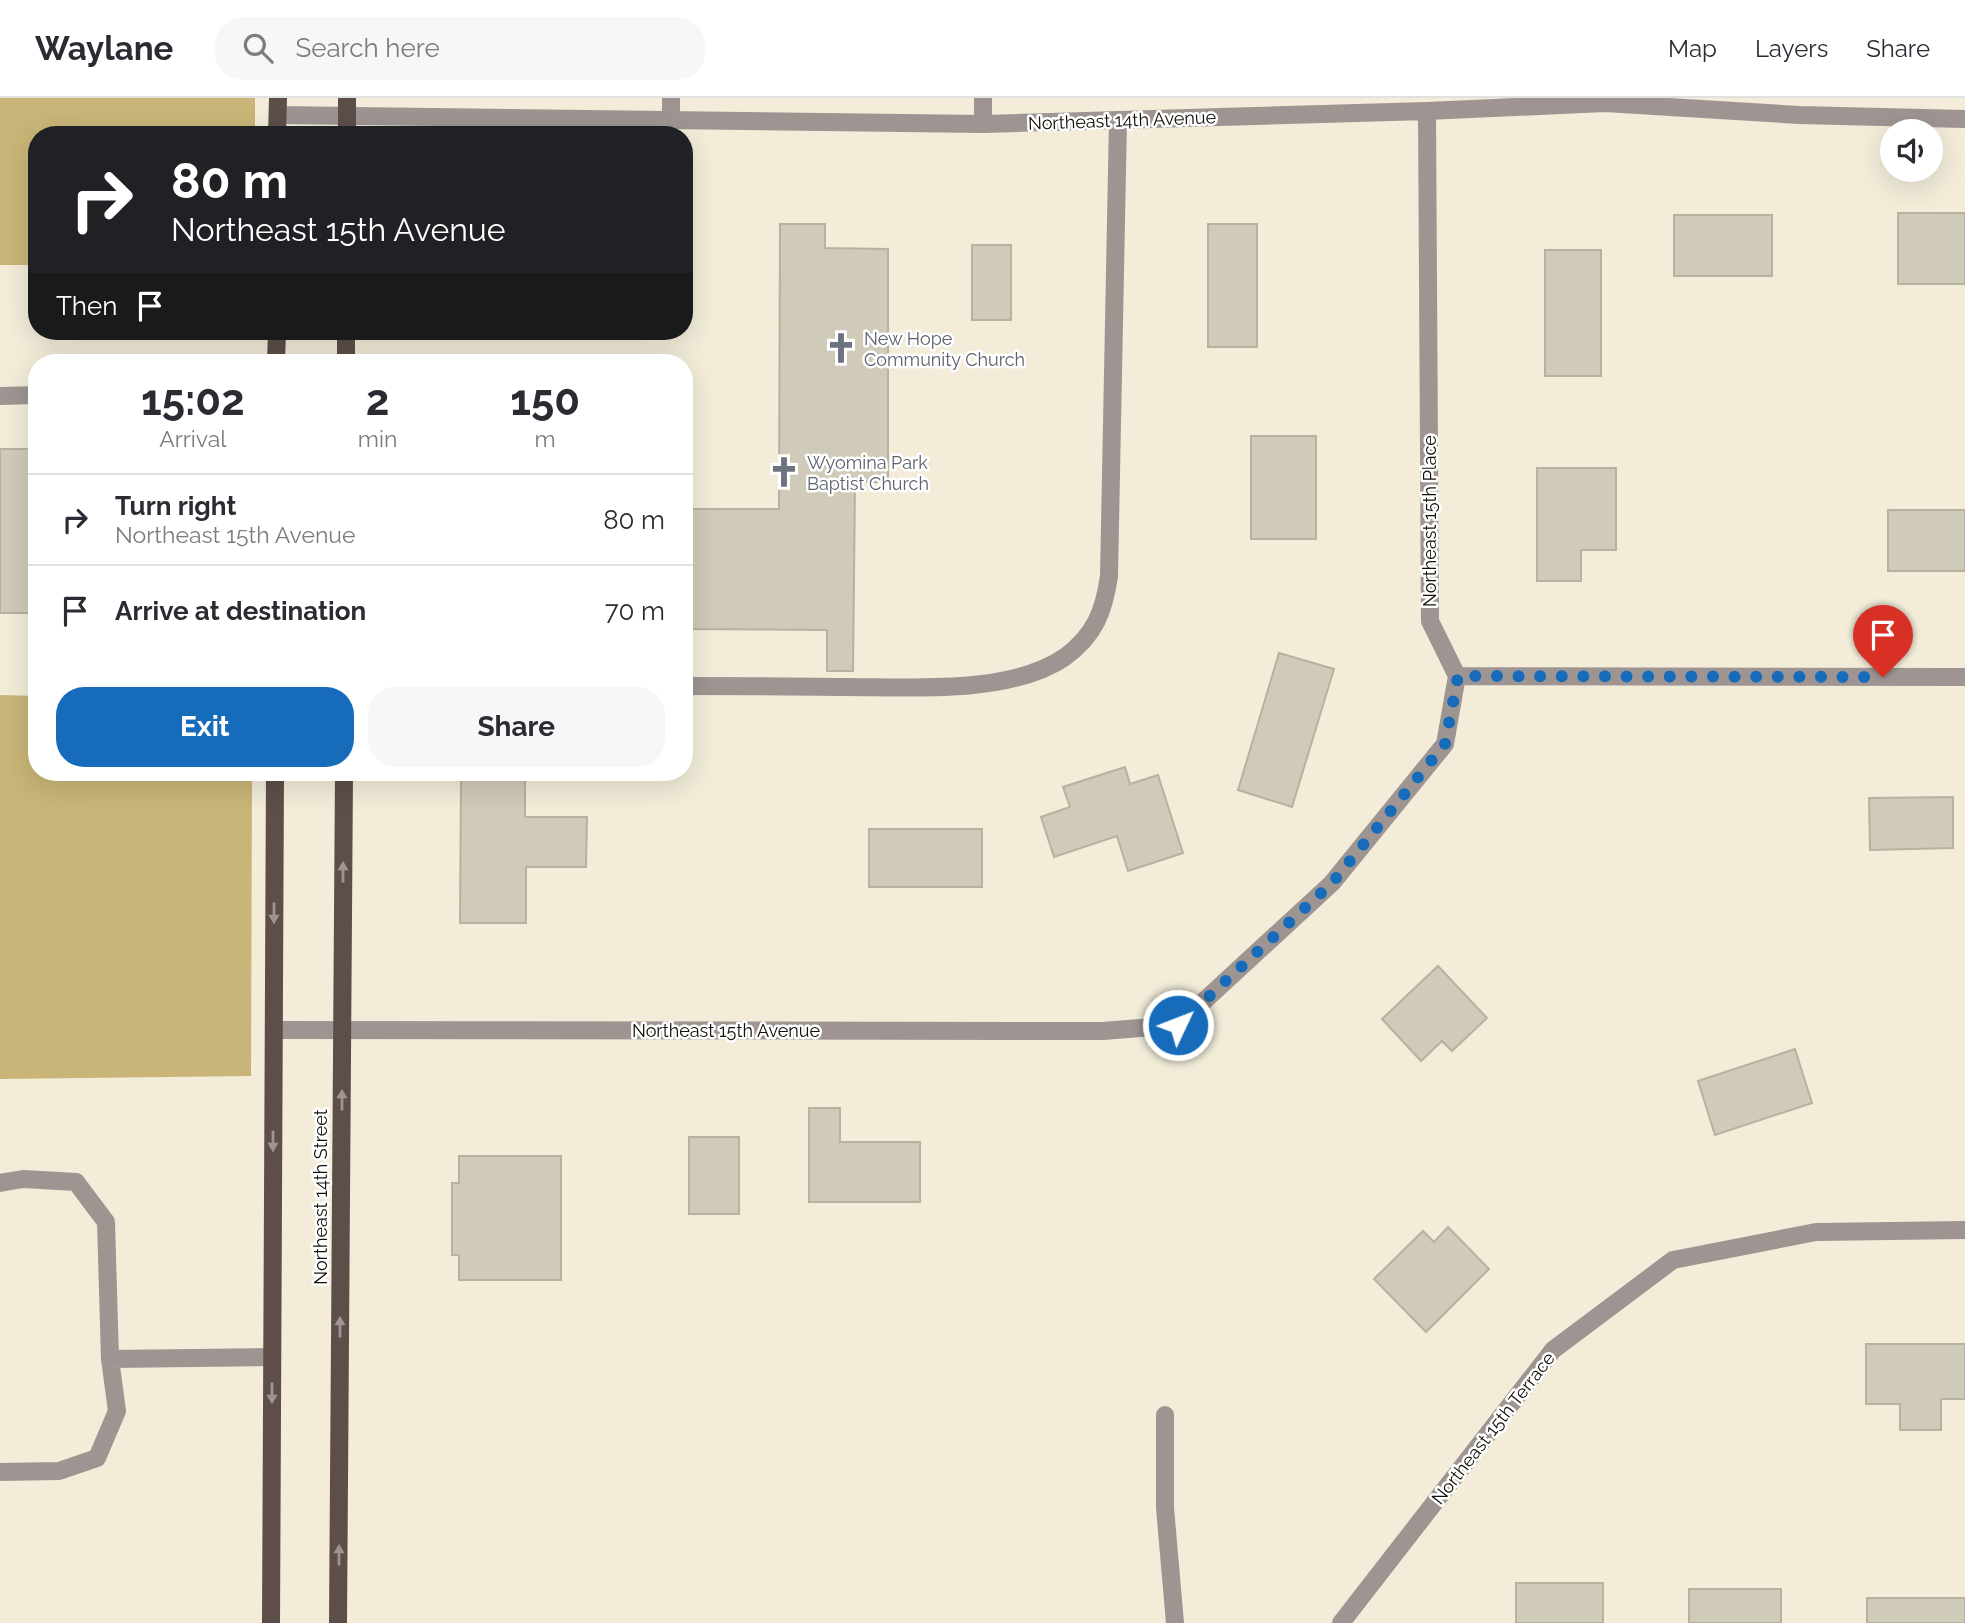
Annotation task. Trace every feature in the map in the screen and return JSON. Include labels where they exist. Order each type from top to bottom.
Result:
[{"type":"main road","points":[[277,126],[278,107]]},
{"type":"main road","points":[[347,107],[347,126]]},
{"type":"main road","points":[[271,1623],[275,781]]},
{"type":"main road","name":"Northeast 14th Street","points":[[338,1623],[344,781]]},
{"type":"street","points":[[671,98],[671,120]]},
{"type":"street","points":[[983,98],[983,124]]},
{"type":"street","name":"Northeast 14th Avenue","points":[[278,107],[347,107],[671,120],[983,124],[1427,111],[1605,101],[1800,115],[1965,119]]},
{"type":"street","name":"Northeast 15th Place","points":[[1427,111],[1430,621],[1458,676]]},
{"type":"street","points":[[693,686],[926,687],[996,682],[1031,674],[1064,657],[1092,631],[1105,605],[1109,576],[1118,120]]},
{"type":"street","points":[[0,396],[28,395]]},
{"type":"street","points":[[1458,676],[1965,677]]},
{"type":"street","name":"Northeast 15th Avenue","points":[[274,1030],[1103,1031],[1178,1025],[1332,883],[1445,744],[1458,676]]},
{"type":"street","points":[[0,1182],[23,1178],[76,1182],[106,1222],[110,1359],[117,1411],[97,1458],[59,1471],[0,1472]]},
{"type":"street","name":"Northeast 15th Terrace","points":[[1341,1623],[1553,1350],[1673,1260],[1816,1232],[1965,1230]]},
{"type":"street","points":[[110,1359],[272,1357]]},
{"type":"street","points":[[1165,1415],[1165,1507],[1175,1623]]},
{"type":"shaded area","points":[[0,98],[255,98],[255,126],[28,126],[28,265],[0,265]]},
{"type":"shaded area","points":[[0,695],[28,696],[28,781],[252,781],[251,1076],[0,1079]]},
{"type":"building","points":[[1898,213],[1965,213],[1965,284],[1898,284]]},
{"type":"building","points":[[1674,215],[1772,215],[1772,276],[1674,276]]},
{"type":"building","points":[[780,224],[825,224],[825,248],[888,249],[888,482],[855,482],[853,671],[827,671],[827,630],[693,629],[693,509],[779,509]]},
{"type":"building","points":[[1208,224],[1257,224],[1257,347],[1208,347]]},
{"type":"building","points":[[972,245],[1011,245],[1011,320],[972,320]]},
{"type":"building","points":[[1545,250],[1601,250],[1601,376],[1545,376]]},
{"type":"building","points":[[1251,436],[1316,436],[1316,539],[1251,539]]},
{"type":"building","points":[[0,449],[28,449],[28,613],[0,613]]},
{"type":"building","points":[[1537,468],[1616,468],[1616,550],[1581,550],[1581,581],[1537,581]]},
{"type":"building","points":[[1888,510],[1965,510],[1965,571],[1888,571]]},
{"type":"building","points":[[1279,653],[1334,669],[1292,807],[1238,790]]},
{"type":"building","points":[[1125,767],[1130,784],[1158,775],[1183,853],[1128,871],[1117,836],[1054,857],[1041,817],[1070,807],[1063,787]]},
{"type":"building","points":[[461,781],[525,781],[525,817],[587,817],[586,867],[526,867],[526,923],[460,923]]},
{"type":"building","points":[[1953,797],[1953,848],[1870,850],[1869,798]]},
{"type":"building","points":[[869,829],[982,829],[982,887],[869,887]]},
{"type":"building","points":[[1438,966],[1487,1018],[1452,1051],[1442,1041],[1421,1061],[1382,1019]]},
{"type":"building","points":[[1795,1049],[1812,1103],[1715,1135],[1698,1081]]},
{"type":"building","points":[[809,1108],[840,1108],[840,1142],[920,1142],[920,1202],[809,1202]]},
{"type":"building","points":[[689,1137],[739,1137],[739,1214],[689,1214]]},
{"type":"building","points":[[459,1156],[561,1156],[561,1280],[459,1280],[459,1255],[452,1255],[452,1183],[459,1183]]},
{"type":"building","points":[[1448,1227],[1489,1269],[1426,1332],[1374,1279],[1423,1231],[1434,1242]]},
{"type":"building","points":[[1866,1344],[1965,1344],[1965,1399],[1941,1399],[1941,1430],[1900,1430],[1900,1404],[1866,1404]]},
{"type":"building","points":[[1516,1583],[1603,1583],[1603,1623],[1516,1623]]},
{"type":"building","points":[[1689,1589],[1781,1589],[1781,1623],[1689,1623]]},
{"type":"building","points":[[1867,1598],[1965,1598],[1965,1623],[1867,1623]]},
{"type":"place","name":"New Hope Community Church","points":[[841,348]]},
{"type":"place","name":"Wyomina Park Baptist Church","points":[[784,472]]},
{"type":"route","points":[[1178,1025],[1332,883],[1445,744],[1458,676],[1883,677]]}]
